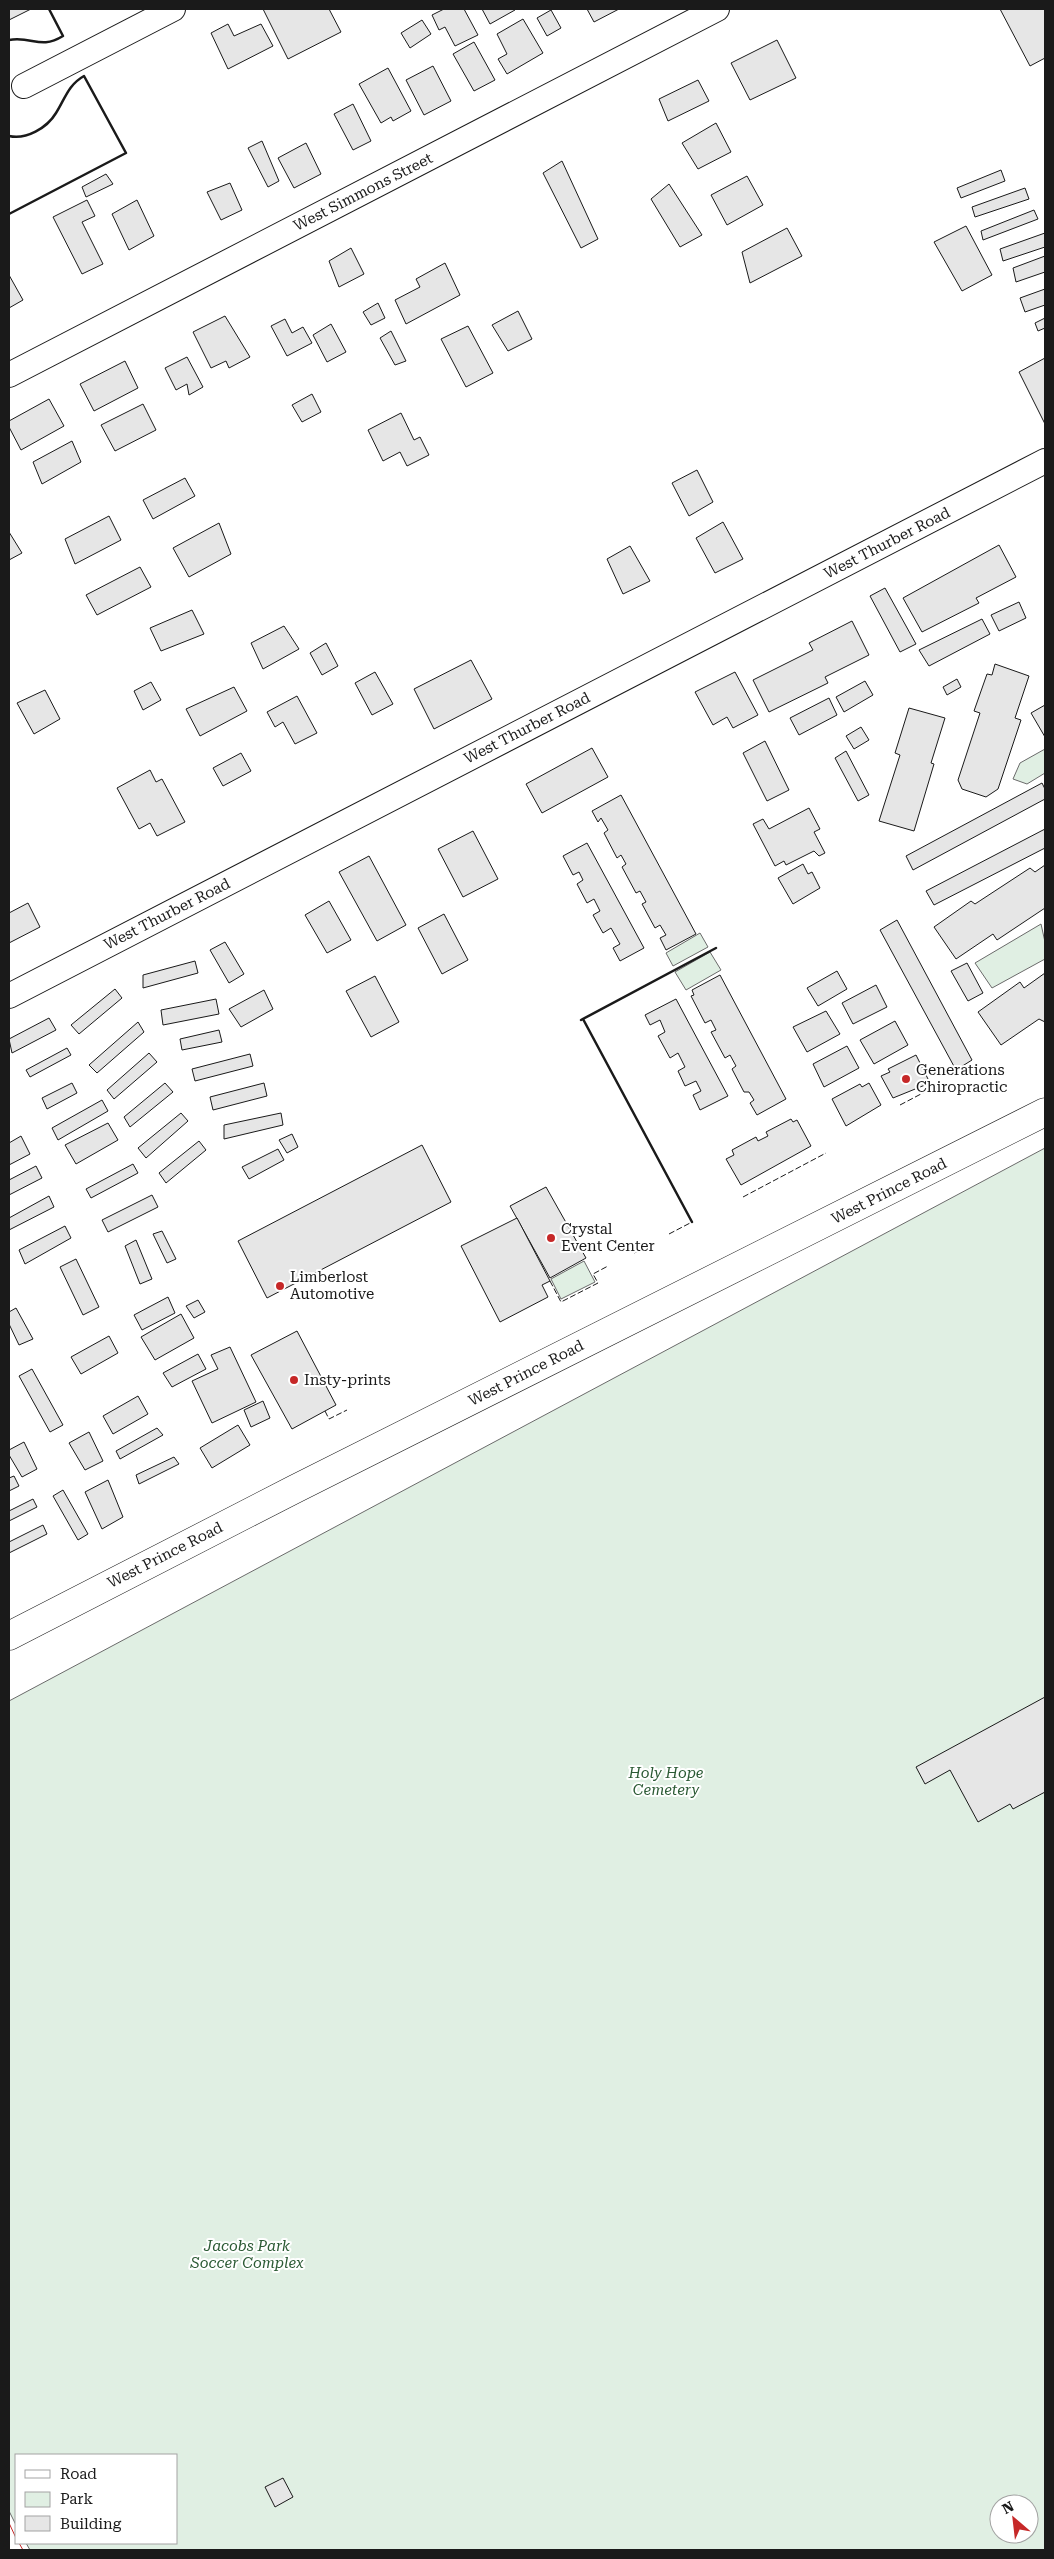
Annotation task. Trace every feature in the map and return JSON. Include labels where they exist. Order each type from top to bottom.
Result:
[{"type":"main road","name":"West Prince Road","points":[[9,1636],[295,1489],[1045,1112]]},
{"type":"street","points":[[24,86],[173,9]]},
{"type":"street","name":"West Simmons Street","points":[[9,375],[717,9]]},
{"type":"street","name":"West Thurber Road","points":[[9,996],[1045,461]]},
{"type":"green space","points":[[1045,749],[1045,773],[1027,784],[1013,779],[1020,763]]},
{"type":"green space","points":[[1041,924],[1045,942],[1045,959],[992,988],[975,963]]},
{"type":"green space","points":[[700,933],[708,947],[673,966],[666,953]]},
{"type":"green space","points":[[710,952],[721,970],[686,990],[675,972]]},
{"type":"green space","name":"Holy Hope Cemetery","points":[[1045,1148],[1045,2550],[30,2550],[27,2544],[178,2544],[178,2454],[15,2454],[15,2523],[9,2511],[9,1701]]},
{"type":"green space","points":[[584,1261],[595,1282],[561,1299],[551,1279]]},
{"type":"building","points":[[9,9],[31,9],[9,20]]},
{"type":"building","points":[[263,9],[329,9],[341,32],[288,59]]},
{"type":"building","points":[[444,9],[464,9],[478,35],[455,46],[445,27],[439,30],[432,15]]},
{"type":"building","points":[[482,9],[514,9],[515,10],[490,24]]},
{"type":"building","points":[[587,9],[619,9],[594,22]]},
{"type":"building","points":[[1000,9],[1045,9],[1045,58],[1030,66]]},
{"type":"building","points":[[551,10],[561,28],[547,36],[537,18]]},
{"type":"building","points":[[523,19],[543,53],[507,74],[498,59],[507,54],[497,34]]},
{"type":"building","points":[[422,20],[431,34],[410,48],[401,33]]},
{"type":"building","points":[[228,24],[234,36],[261,24],[273,46],[228,69],[211,33]]},
{"type":"building","points":[[777,40],[796,78],[750,100],[731,63]]},
{"type":"building","points":[[474,42],[495,80],[474,91],[453,54]]},
{"type":"building","points":[[433,66],[451,101],[424,115],[406,80]]},
{"type":"building","points":[[388,68],[411,111],[393,121],[391,117],[381,123],[359,84]]},
{"type":"building","points":[[698,80],[709,101],[668,121],[659,99]]},
{"type":"building","points":[[353,104],[371,141],[353,150],[334,114]]},
{"type":"building","points":[[716,123],[731,152],[698,169],[682,143]]},
{"type":"building","points":[[262,141],[279,181],[268,187],[248,148]]},
{"type":"building","points":[[306,143],[321,174],[294,188],[278,158]]},
{"type":"building","points":[[562,161],[598,239],[581,248],[543,173]]},
{"type":"building","points":[[1001,170],[1005,181],[961,198],[957,188]]},
{"type":"building","points":[[106,174],[113,184],[86,197],[82,187]]},
{"type":"building","points":[[747,176],[763,205],[727,225],[711,195]]},
{"type":"building","points":[[230,183],[242,210],[221,220],[207,192]]},
{"type":"building","points":[[669,184],[702,235],[680,247],[651,199]]},
{"type":"building","points":[[1025,188],[1029,199],[975,217],[972,207]]},
{"type":"building","points":[[87,200],[95,216],[82,222],[103,264],[82,274],[53,217]]},
{"type":"building","points":[[137,200],[154,236],[129,250],[112,214]]},
{"type":"building","points":[[1034,210],[1038,219],[983,240],[981,231]]},
{"type":"building","points":[[966,226],[992,275],[962,291],[934,242]]},
{"type":"building","points":[[787,228],[802,256],[750,283],[742,252]]},
{"type":"building","points":[[1045,233],[1045,247],[1003,261],[1000,249]]},
{"type":"building","points":[[351,248],[364,274],[339,287],[329,261]]},
{"type":"building","points":[[1045,256],[1045,272],[1016,282],[1013,268]]},
{"type":"building","points":[[445,263],[460,295],[406,324],[395,300],[420,287],[416,279]]},
{"type":"building","points":[[9,275],[23,300],[9,308]]},
{"type":"building","points":[[1045,289],[1045,305],[1025,312],[1020,298]]},
{"type":"building","points":[[378,303],[385,318],[371,325],[363,312]]},
{"type":"building","points":[[518,311],[532,339],[508,351],[492,325]]},
{"type":"building","points":[[225,316],[250,357],[229,368],[226,361],[211,368],[193,332]]},
{"type":"building","points":[[1045,318],[1045,328],[1038,331],[1035,323]]},
{"type":"building","points":[[285,319],[292,333],[303,327],[312,343],[287,356],[271,326]]},
{"type":"building","points":[[331,324],[346,352],[327,362],[313,335]]},
{"type":"building","points":[[468,326],[493,373],[466,387],[441,339]]},
{"type":"building","points":[[391,331],[406,361],[395,365],[380,338]]},
{"type":"building","points":[[187,357],[203,387],[189,395],[187,384],[176,390],[165,368]]},
{"type":"building","points":[[1045,358],[1045,424],[1019,372]]},
{"type":"building","points":[[125,361],[138,388],[94,411],[80,384]]},
{"type":"building","points":[[312,394],[321,412],[302,422],[292,405]]},
{"type":"building","points":[[49,399],[64,426],[21,450],[9,427],[9,421]]},
{"type":"building","points":[[143,404],[156,430],[115,451],[101,425]]},
{"type":"building","points":[[401,413],[414,440],[420,437],[429,455],[407,466],[400,452],[383,461],[368,430]]},
{"type":"building","points":[[72,441],[81,462],[42,484],[33,462]]},
{"type":"building","points":[[697,470],[713,502],[689,516],[672,483]]},
{"type":"building","points":[[185,478],[195,496],[153,519],[143,500]]},
{"type":"building","points":[[109,516],[121,540],[75,564],[65,539]]},
{"type":"building","points":[[723,522],[743,559],[715,573],[696,538]]},
{"type":"building","points":[[219,523],[231,554],[189,577],[173,548]]},
{"type":"building","points":[[9,532],[22,553],[9,560]]},
{"type":"building","points":[[999,545],[1016,577],[976,598],[979,603],[922,632],[903,598]]},
{"type":"building","points":[[630,546],[650,581],[623,594],[607,559]]},
{"type":"building","points":[[140,567],[151,587],[97,615],[86,595]]},
{"type":"building","points":[[885,588],[916,644],[900,652],[870,596]]},
{"type":"building","points":[[1019,602],[1026,618],[999,631],[991,615]]},
{"type":"building","points":[[192,610],[204,634],[161,651],[150,628]]},
{"type":"building","points":[[982,619],[990,634],[929,666],[919,650]]},
{"type":"building","points":[[852,621],[869,655],[825,677],[828,683],[769,712],[753,680],[813,650],[809,643]]},
{"type":"building","points":[[284,626],[299,649],[263,669],[251,643]]},
{"type":"building","points":[[326,643],[338,666],[322,675],[310,653]]},
{"type":"building","points":[[471,660],[492,699],[434,729],[414,689]]},
{"type":"building","points":[[995,664],[1029,676],[1015,718],[1021,720],[998,789],[986,797],[962,789],[958,780],[980,713],[974,711],[987,674],[992,675]]},
{"type":"building","points":[[375,672],[393,704],[372,715],[355,683]]},
{"type":"building","points":[[735,672],[758,715],[733,728],[727,717],[713,725],[695,692]]},
{"type":"building","points":[[957,679],[961,687],[947,695],[943,687]]},
{"type":"building","points":[[865,681],[873,695],[844,712],[836,697]]},
{"type":"building","points":[[151,682],[161,700],[143,710],[134,691]]},
{"type":"building","points":[[234,687],[247,711],[200,736],[186,709]]},
{"type":"building","points":[[45,690],[60,719],[34,734],[17,703]]},
{"type":"building","points":[[297,696],[317,733],[295,744],[283,722],[275,727],[267,712]]},
{"type":"building","points":[[829,698],[837,715],[799,735],[790,718]]},
{"type":"building","points":[[1045,705],[1045,737],[1031,713]]},
{"type":"building","points":[[909,708],[945,718],[931,763],[934,764],[914,831],[879,821],[900,755],[895,753]]},
{"type":"building","points":[[861,727],[869,740],[854,749],[846,736]]},
{"type":"building","points":[[765,741],[789,790],[767,801],[743,753]]},
{"type":"building","points":[[592,748],[608,777],[542,813],[526,784]]},
{"type":"building","points":[[846,751],[869,795],[858,801],[835,758]]},
{"type":"building","points":[[241,753],[251,771],[223,786],[213,768]]},
{"type":"building","points":[[150,770],[156,782],[162,779],[185,822],[157,836],[150,823],[139,829],[117,788]]},
{"type":"building","points":[[1042,783],[1045,789],[1045,799],[913,870],[906,856]]},
{"type":"building","points":[[621,795],[696,934],[666,950],[660,938],[666,935],[660,925],[655,928],[642,904],[646,902],[640,891],[636,893],[622,867],[626,864],[621,855],[617,858],[604,833],[608,830],[601,818],[598,822],[592,811]]},
{"type":"building","points":[[809,808],[820,829],[814,832],[825,853],[819,856],[814,851],[786,865],[784,861],[775,866],[753,824],[763,819],[769,829]]},
{"type":"building","points":[[1045,829],[1045,848],[934,905],[926,891]]},
{"type":"building","points":[[473,831],[498,879],[463,897],[438,849]]},
{"type":"building","points":[[587,843],[644,948],[620,961],[613,948],[620,944],[611,928],[603,933],[593,915],[600,911],[594,899],[587,903],[577,884],[583,880],[579,872],[573,875],[563,856]]},
{"type":"building","points":[[369,856],[406,925],[377,941],[339,872]]},
{"type":"building","points":[[803,864],[808,874],[812,872],[820,888],[793,904],[778,878]]},
{"type":"building","points":[[1045,865],[1045,908],[997,940],[993,934],[956,959],[934,927],[971,901],[975,904],[1030,868],[1035,872]]},
{"type":"building","points":[[329,901],[351,940],[327,953],[305,915]]},
{"type":"building","points":[[28,903],[40,927],[9,943],[9,913]]},
{"type":"building","points":[[444,914],[468,960],[442,974],[418,928]]},
{"type":"building","points":[[897,920],[972,1060],[956,1070],[880,930]]},
{"type":"building","points":[[225,942],[244,974],[229,983],[210,950]]},
{"type":"building","points":[[195,961],[198,973],[143,988],[143,975]]},
{"type":"building","points":[[967,963],[983,993],[968,1001],[951,971]]},
{"type":"building","points":[[837,971],[847,989],[818,1006],[807,988]]},
{"type":"building","points":[[1045,973],[1045,1022],[1039,1019],[1001,1045],[978,1012],[1020,982],[1024,988]]},
{"type":"building","points":[[720,975],[786,1099],[757,1115],[750,1103],[754,1100],[749,1092],[744,1092],[732,1069],[736,1066],[730,1055],[725,1058],[711,1032],[716,1030],[711,1020],[705,1023],[691,996],[694,995],[692,990]]},
{"type":"building","points":[[375,976],[399,1022],[371,1037],[346,991]]},
{"type":"building","points":[[876,985],[887,1007],[853,1024],[842,1003]]},
{"type":"building","points":[[115,989],[122,998],[79,1034],[71,1025]]},
{"type":"building","points":[[264,990],[273,1009],[241,1027],[229,1009]]},
{"type":"building","points":[[216,999],[219,1014],[163,1025],[161,1010]]},
{"type":"building","points":[[676,999],[728,1096],[700,1110],[693,1095],[701,1091],[696,1081],[685,1086],[678,1071],[685,1067],[678,1053],[670,1058],[658,1036],[665,1032],[660,1020],[650,1025],[645,1015]]},
{"type":"building","points":[[826,1011],[840,1034],[807,1052],[793,1027]]},
{"type":"building","points":[[49,1018],[56,1030],[12,1053],[9,1039]]},
{"type":"building","points":[[895,1021],[908,1045],[874,1064],[860,1040]]},
{"type":"building","points":[[138,1022],[144,1032],[97,1073],[89,1065]]},
{"type":"building","points":[[219,1030],[222,1042],[182,1050],[180,1039]]},
{"type":"building","points":[[847,1046],[859,1068],[824,1087],[813,1064]]},
{"type":"building","points":[[67,1048],[71,1055],[30,1077],[26,1070]]},
{"type":"building","points":[[149,1053],[157,1062],[114,1099],[107,1090]]},
{"type":"building","points":[[250,1054],[253,1066],[195,1081],[192,1069]]},
{"type":"building","name":"Generations Chiropractic","points":[[916,1055],[930,1083],[893,1098],[881,1076],[890,1072],[888,1069]]},
{"type":"building","points":[[72,1083],[77,1093],[47,1109],[42,1098]]},
{"type":"building","points":[[165,1083],[173,1092],[130,1127],[124,1117]]},
{"type":"building","points":[[264,1083],[267,1096],[213,1110],[210,1097]]},
{"type":"building","points":[[869,1083],[881,1105],[846,1126],[832,1099],[860,1084],[862,1087]]},
{"type":"building","points":[[102,1100],[108,1111],[58,1140],[52,1128]]},
{"type":"building","points":[[181,1113],[188,1121],[146,1158],[138,1148]]},
{"type":"building","points":[[281,1113],[283,1125],[224,1139],[224,1125]]},
{"type":"building","points":[[791,1119],[793,1122],[797,1120],[811,1146],[741,1185],[726,1159],[734,1155],[732,1150],[756,1137],[758,1141],[768,1136],[766,1132]]},
{"type":"building","points":[[108,1123],[118,1140],[76,1164],[65,1145]]},
{"type":"building","points":[[292,1134],[298,1147],[287,1153],[279,1140]]},
{"type":"building","points":[[21,1136],[30,1154],[9,1165],[9,1143]]},
{"type":"building","points":[[199,1141],[206,1150],[166,1183],[159,1173]]},
{"type":"building","points":[[422,1145],[451,1202],[267,1298],[238,1241]]},
{"type":"building","points":[[278,1149],[284,1160],[249,1179],[242,1167]]},
{"type":"building","points":[[133,1164],[138,1173],[91,1198],[86,1189]]},
{"type":"building","points":[[36,1166],[42,1178],[9,1195],[9,1180]]},
{"type":"building","name":"Crystal Event Center","points":[[546,1187],[586,1258],[550,1278],[510,1206]]},
{"type":"building","points":[[152,1195],[158,1207],[108,1232],[102,1220]]},
{"type":"building","points":[[49,1196],[54,1207],[9,1230],[9,1218]]},
{"type":"building","points":[[517,1218],[550,1281],[542,1285],[548,1297],[500,1322],[461,1246]]},
{"type":"building","points":[[65,1226],[71,1238],[25,1264],[19,1250]]},
{"type":"building","points":[[162,1231],[176,1259],[167,1263],[153,1234]]},
{"type":"building","points":[[136,1240],[152,1279],[140,1284],[125,1246]]},
{"type":"building","points":[[76,1259],[99,1307],[83,1315],[60,1267]]},
{"type":"building","points":[[168,1297],[175,1313],[142,1330],[134,1315]]},
{"type":"building","points":[[198,1300],[205,1312],[194,1318],[186,1306]]},
{"type":"building","points":[[16,1308],[33,1339],[19,1345],[9,1324],[9,1312]]},
{"type":"building","points":[[181,1314],[194,1338],[155,1360],[141,1337]]},
{"type":"building","name":"Insty-prints","points":[[297,1331],[336,1405],[292,1429],[251,1355]]},
{"type":"building","points":[[109,1336],[118,1353],[81,1374],[71,1357]]},
{"type":"building","points":[[230,1347],[256,1402],[212,1423],[192,1381],[218,1369],[211,1355]]},
{"type":"building","points":[[198,1354],[206,1369],[172,1387],[163,1373]]},
{"type":"building","points":[[32,1369],[63,1425],[50,1432],[19,1376]]},
{"type":"building","points":[[138,1396],[148,1414],[113,1434],[103,1416]]},
{"type":"building","points":[[263,1401],[270,1418],[251,1427],[244,1410]]},
{"type":"building","points":[[238,1425],[250,1445],[212,1468],[200,1448]]},
{"type":"building","points":[[157,1428],[163,1435],[120,1459],[116,1451]]},
{"type":"building","points":[[89,1432],[103,1461],[85,1470],[69,1443]]},
{"type":"building","points":[[24,1442],[37,1469],[22,1477],[9,1455],[9,1450]]},
{"type":"building","points":[[174,1457],[179,1464],[139,1484],[136,1475]]},
{"type":"building","points":[[14,1476],[19,1486],[9,1491],[9,1478]]},
{"type":"building","points":[[108,1480],[123,1517],[102,1529],[85,1492]]},
{"type":"building","points":[[63,1490],[88,1534],[78,1540],[53,1496]]},
{"type":"building","points":[[33,1499],[37,1507],[9,1521],[9,1511]]},
{"type":"building","points":[[43,1525],[47,1534],[9,1553],[9,1542]]},
{"type":"building","points":[[1045,1697],[1045,1792],[1013,1809],[1010,1804],[978,1822],[950,1770],[925,1784],[916,1767]]},
{"type":"building","points":[[283,2478],[293,2497],[275,2507],[265,2487]]},
{"type":"fence","points":[[900,1105],[940,1084]]},
{"type":"fence","points":[[743,1197],[826,1153]]},
{"type":"fence","points":[[669,1234],[692,1222]]},
{"type":"fence","points":[[634,1253],[651,1244]]},
{"type":"fence","points":[[550,1281],[561,1302],[598,1283],[593,1274],[608,1266]]},
{"type":"fence","points":[[325,1411],[329,1419],[347,1410]]},
{"type":"wall","points":[[9,40],[48,42],[63,36],[49,9]]},
{"type":"wall","points":[[9,136],[22,136],[42,128],[56,113],[70,88],[84,76],[126,153],[9,214]]},
{"type":"wall","points":[[581,1020],[716,948]]},
{"type":"wall","points":[[583,1019],[692,1222]]},
{"type":"power","points":[[9,2523],[15,2536]]},
{"type":"power","points":[[20,2544],[23,2550]]},
{"type":"place","name":"Generations Chiropractic","points":[[906,1079]]},
{"type":"place","name":"Crystal Event Center","points":[[551,1238]]},
{"type":"place","name":"Limberlost Automotive","points":[[280,1286]]},
{"type":"place","name":"Insty-prints","points":[[294,1380]]},
{"type":"park label","name":"Jacobs Park Soccer Complex","points":[[247,2254]]}]
